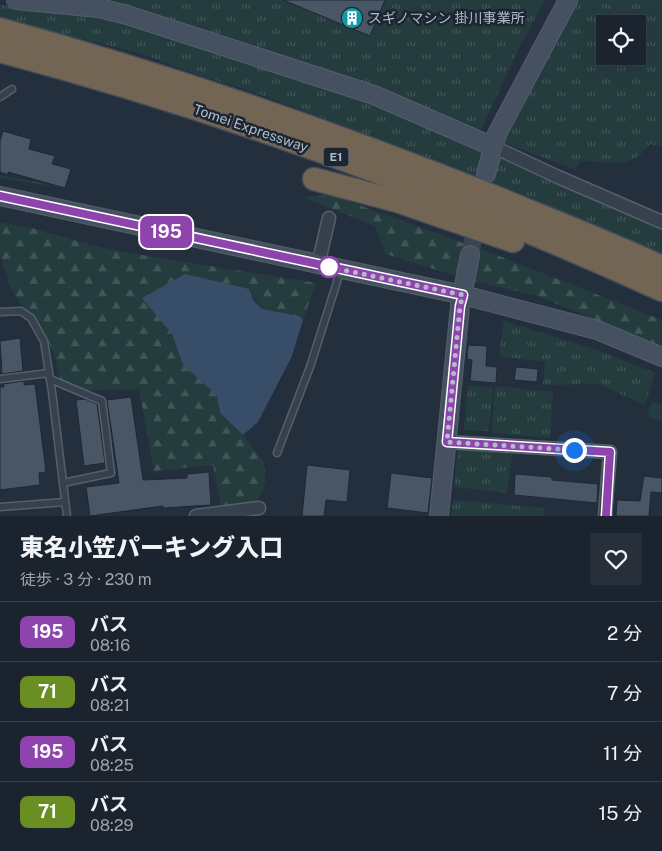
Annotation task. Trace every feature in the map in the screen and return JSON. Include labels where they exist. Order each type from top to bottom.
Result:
[{"type":"highway","name":"Tomei Expressway","points":[[0,29],[94,54],[355,142],[598,239],[662,267]]},
{"type":"highway","name":"Tomei Expressway","points":[[0,51],[139,90],[336,157],[513,225],[662,290]]},
{"type":"highway","points":[[314,179],[407,204],[518,242],[662,296]]},
{"type":"street","points":[[16,0],[99,8],[127,15],[374,95],[662,222]]},
{"type":"street","points":[[486,174],[497,134],[568,0]]},
{"type":"street","points":[[0,196],[463,295],[597,330],[662,357]]},
{"type":"street","points":[[318,265],[329,218]]},
{"type":"street","points":[[439,516],[460,306],[470,255]]},
{"type":"street","points":[[447,442],[610,452],[606,516]]},
{"type":"street","points":[[196,516],[259,508]]},
{"type":"lane","points":[[0,97],[12,89]]},
{"type":"lane","points":[[277,453],[310,367],[337,282],[339,269]]},
{"type":"lane","points":[[0,312],[21,311],[30,318],[44,341],[67,516]]},
{"type":"lane","points":[[0,379],[49,376],[102,401],[111,473],[63,483]]},
{"type":"lane","points":[[0,507],[65,502]]},
{"type":"green space","points":[[102,0],[545,0],[519,48],[481,130],[382,88]]},
{"type":"green space","points":[[573,0],[662,0],[662,147],[650,144],[639,156],[624,163],[581,161],[575,169],[502,142]]},
{"type":"green space","points":[[0,5],[98,12],[344,89],[573,188],[609,206],[662,226],[662,257],[587,222],[555,211],[532,198],[259,94],[139,53],[0,18]]},
{"type":"green space","points":[[0,175],[65,188],[0,178]]},
{"type":"green space","points":[[331,195],[494,254],[662,320],[662,348],[538,296],[466,279],[386,254],[375,226],[302,197]]},
{"type":"green space","points":[[0,222],[36,229],[117,251],[316,283],[303,320],[262,309],[249,289],[162,321],[172,334],[183,365],[218,395],[220,413],[243,435],[264,463],[266,484],[253,508],[222,511],[213,465],[154,471],[139,389],[62,391],[56,361],[48,340],[12,291],[0,255]]},
{"type":"green space","points":[[504,321],[603,352],[655,373],[645,405],[599,384],[543,385],[545,362],[499,356]]},
{"type":"green space","points":[[468,386],[493,388],[489,431],[464,430]]},
{"type":"green space","points":[[495,386],[553,392],[550,438],[492,433]]},
{"type":"green space","points":[[652,402],[662,405],[662,421],[647,415]]},
{"type":"green space","points":[[458,448],[512,454],[507,493],[454,487]]},
{"type":"green space","points":[[453,500],[544,508],[543,516],[451,516]]},
{"type":"water","points":[[185,274],[249,289],[254,301],[262,309],[299,316],[303,320],[292,356],[258,422],[243,435],[220,413],[217,395],[183,365],[172,334],[142,298]]},
{"type":"building","name":"スギノマシン 掛川事業所","points":[[283,0],[385,0],[370,36]]},
{"type":"building","points":[[3,131],[31,139],[29,149],[55,156],[52,164],[71,169],[65,188],[8,172],[8,175],[0,172],[0,141]]},
{"type":"building","points":[[20,338],[23,371],[2,374],[0,341]]},
{"type":"building","points":[[468,345],[487,346],[486,366],[497,367],[496,383],[470,381],[472,360],[467,359]]},
{"type":"building","points":[[516,367],[538,369],[537,382],[514,380]]},
{"type":"building","points":[[24,381],[24,385],[35,384],[46,472],[39,473],[40,485],[0,490],[0,387],[4,387],[3,384]]},
{"type":"building","points":[[131,397],[143,480],[187,478],[187,474],[209,472],[211,505],[163,508],[163,506],[90,516],[86,487],[119,483],[107,400]]},
{"type":"building","points":[[85,399],[97,404],[105,463],[84,466],[76,400]]},
{"type":"building","points":[[307,465],[350,470],[347,502],[326,500],[324,516],[302,516]]},
{"type":"building","points":[[391,473],[432,478],[428,513],[387,508]]},
{"type":"building","points":[[515,474],[552,477],[552,480],[598,484],[597,503],[514,495]]},
{"type":"building","points":[[644,476],[662,478],[662,493],[651,492],[649,516],[616,516],[617,500],[640,501]]},
{"type":"tunnel","points":[[470,255],[478,216]]},
{"type":"bus line","name":"195","points":[[0,196],[463,295],[460,306],[447,442],[610,452],[606,516]]},
{"type":"place","name":"スギノマシン 掛川事業所","points":[[352,18]]},
{"type":"route","points":[[329,267],[463,295],[460,306],[447,442],[574,450]]}]
